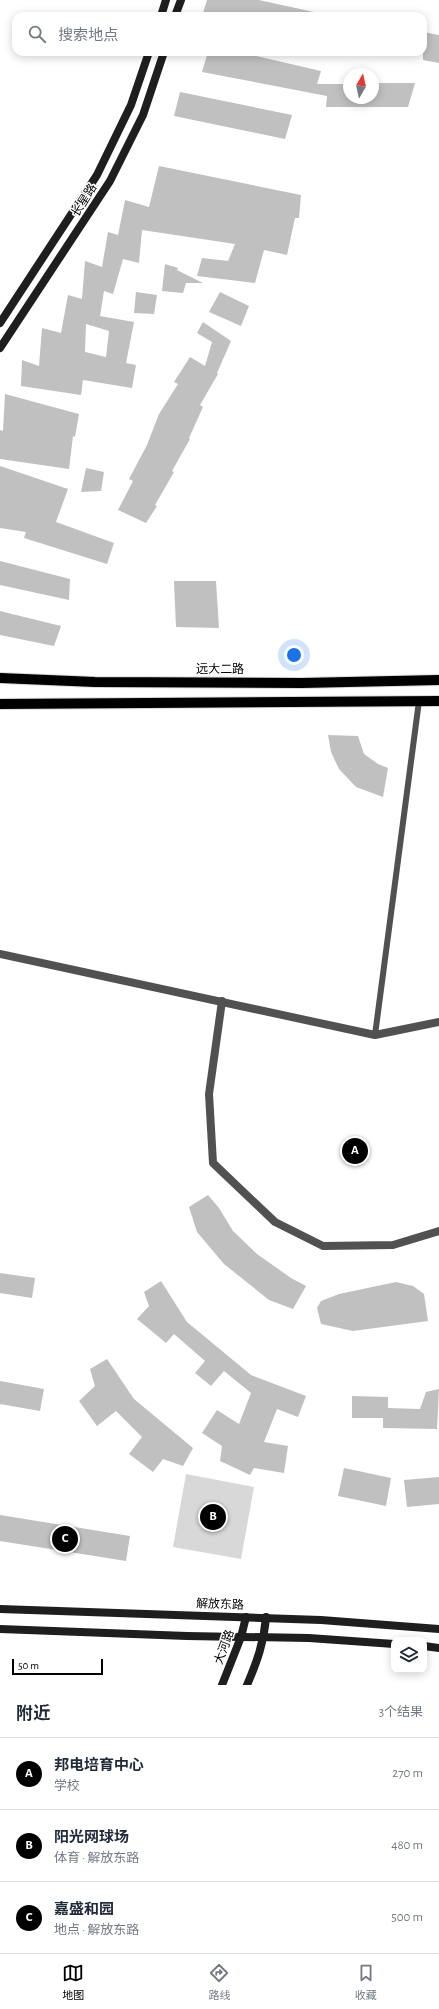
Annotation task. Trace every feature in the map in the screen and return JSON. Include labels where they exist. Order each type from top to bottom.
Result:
[{"type":"main road","points":[[162,12],[166,0]]},
{"type":"main road","points":[[176,12],[180,0]]},
{"type":"main road","name":"长星路","points":[[0,323],[97,175],[131,105],[148,56]]},
{"type":"main road","name":"长星路","points":[[0,348],[110,181],[143,115],[163,56]]},
{"type":"main road","name":"远大二路","points":[[0,678],[96,682],[302,683],[439,680]]},
{"type":"main road","points":[[0,704],[439,701]]},
{"type":"main road","name":"解放东路","points":[[0,1609],[266,1617],[439,1629]]},
{"type":"main road","name":"大河路","points":[[222,1685],[241,1637],[246,1617]]},
{"type":"main road","points":[[247,1685],[260,1656],[264,1638],[266,1617]]},
{"type":"main road","points":[[0,1629],[264,1638],[309,1638],[391,1644]]},
{"type":"main road","points":[[427,1646],[439,1648]]},
{"type":"street","points":[[0,954],[375,1035],[439,1022]]},
{"type":"street","points":[[222,1001],[209,1094],[213,1163],[275,1222],[323,1246],[393,1246],[439,1232]]},
{"type":"lane","points":[[375,1035],[419,701]]},
{"type":"shaded area","points":[[186,1474],[254,1487],[241,1559],[173,1547]]},
{"type":"building","points":[[207,0],[259,0],[314,12],[203,12]]},
{"type":"building","points":[[427,33],[439,35],[439,63],[423,60],[423,56],[427,56]]},
{"type":"building","points":[[207,56],[256,56],[321,71],[317,84],[343,84],[343,104],[379,104],[379,83],[415,83],[408,107],[326,107],[327,96],[202,72]]},
{"type":"building","points":[[180,92],[292,115],[285,139],[174,116]]},
{"type":"building","points":[[159,166],[301,195],[299,218],[295,218],[287,255],[264,250],[255,283],[197,276],[202,258],[228,261],[235,244],[142,230],[139,263],[123,259],[113,294],[104,291],[100,316],[134,322],[126,363],[136,365],[132,388],[83,380],[81,395],[21,386],[22,360],[39,366],[42,328],[61,333],[68,295],[82,299],[85,261],[102,267],[108,232],[118,235],[125,200],[149,207]],"holes":[[[86,324],[109,331],[106,357],[85,352]]]},
{"type":"building","points":[[165,264],[178,268],[177,270],[203,283],[186,283],[183,293],[162,291]]},
{"type":"building","points":[[136,292],[157,295],[154,314],[134,313]]},
{"type":"building","points":[[220,292],[249,306],[241,326],[209,312]]},
{"type":"building","points":[[203,322],[231,341],[217,373],[218,374],[200,405],[203,407],[189,438],[190,439],[172,471],[174,472],[155,505],[157,506],[146,523],[118,510],[133,481],[129,479],[147,445],[159,414],[178,384],[174,382],[190,357],[205,366],[212,342],[197,333]]},
{"type":"building","points":[[5,394],[79,414],[75,437],[73,436],[69,469],[0,459],[0,430],[3,431]]},
{"type":"building","points":[[0,466],[68,489],[56,522],[114,543],[107,564],[24,538],[26,532],[0,528]]},
{"type":"building","points":[[86,468],[104,472],[101,491],[81,492]]},
{"type":"building","points":[[0,561],[70,579],[69,600],[0,585]]},
{"type":"building","points":[[174,581],[216,581],[219,628],[176,627]]},
{"type":"building","points":[[0,611],[61,626],[54,646],[0,635]]},
{"type":"building","points":[[328,735],[358,736],[364,754],[378,764],[388,768],[383,797],[356,787],[339,769],[331,752]]},
{"type":"building","points":[[208,1195],[219,1208],[233,1231],[257,1254],[291,1278],[306,1286],[293,1309],[269,1300],[224,1264],[197,1232],[189,1207]]},
{"type":"building","points":[[0,1273],[35,1278],[32,1298],[0,1293]]},
{"type":"building","points":[[161,1281],[187,1322],[251,1375],[306,1396],[298,1417],[277,1409],[264,1442],[288,1446],[284,1473],[254,1468],[250,1475],[220,1461],[222,1446],[202,1433],[217,1410],[239,1424],[251,1393],[224,1371],[211,1386],[195,1373],[205,1361],[174,1334],[166,1343],[137,1319],[149,1306],[144,1292]]},
{"type":"building","points":[[396,1282],[413,1286],[424,1294],[428,1321],[353,1331],[321,1324],[317,1308],[321,1301],[339,1294]]},
{"type":"building","points":[[107,1359],[134,1399],[193,1448],[183,1466],[163,1459],[153,1472],[129,1454],[142,1437],[116,1411],[97,1426],[79,1401],[95,1386],[90,1369]]},
{"type":"building","points":[[0,1381],[44,1389],[40,1411],[0,1404]]},
{"type":"building","points":[[439,1389],[437,1429],[383,1428],[383,1418],[352,1418],[352,1396],[388,1397],[388,1408],[420,1409],[426,1392]]},
{"type":"building","points":[[344,1468],[391,1478],[386,1506],[338,1496]]},
{"type":"building","points":[[439,1477],[439,1504],[407,1507],[404,1480]]},
{"type":"building","points":[[0,1515],[130,1536],[126,1561],[0,1541]]},
{"type":"place","name":"邦电培育中心","points":[[355,1151]]},
{"type":"place","name":"阳光网球场","points":[[213,1517]]},
{"type":"place","name":"嘉盛和园","points":[[65,1539]]}]
